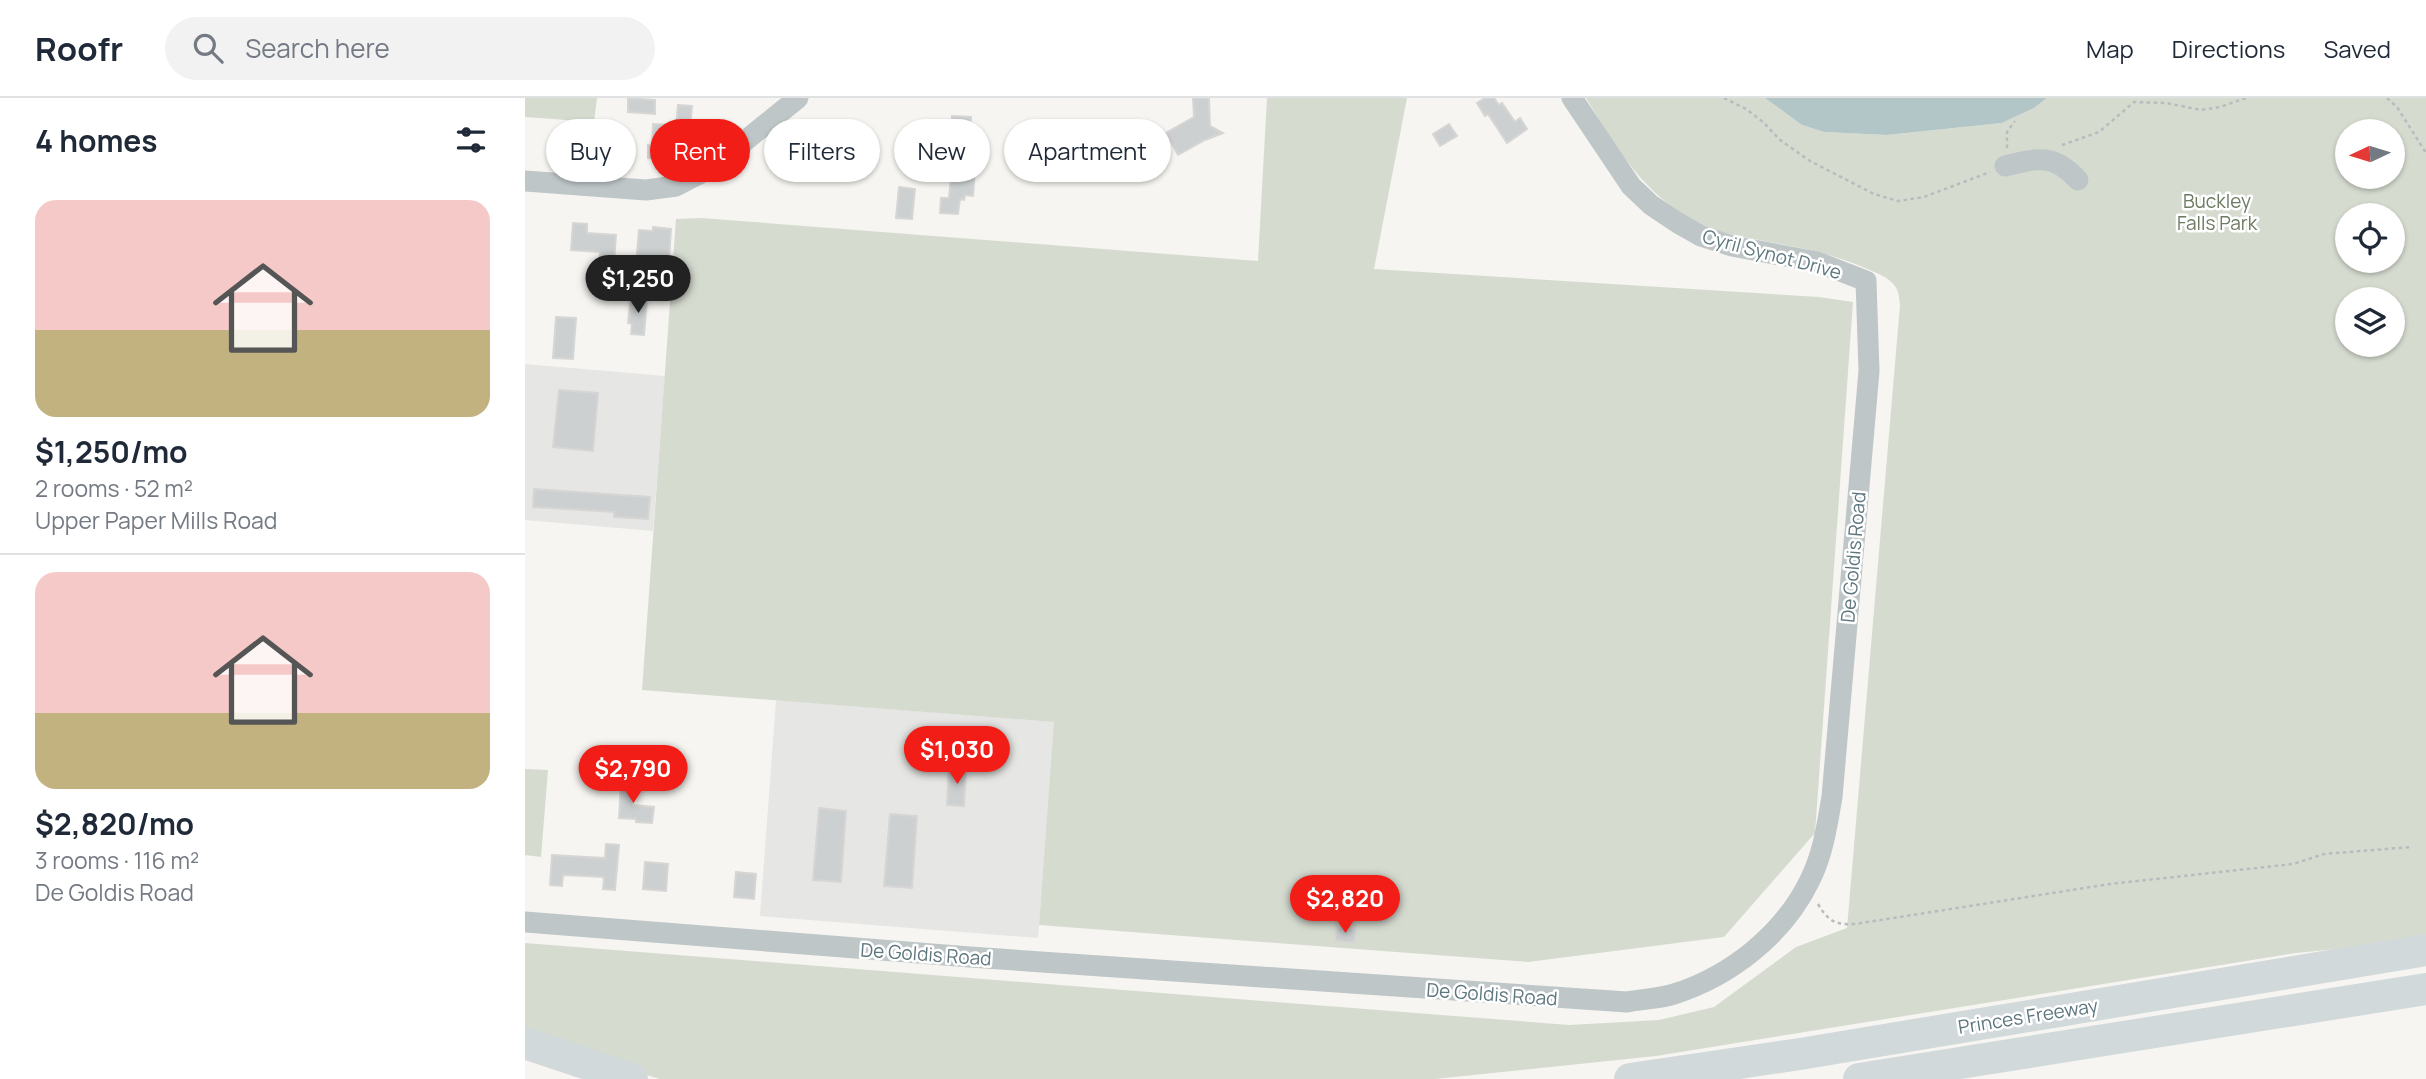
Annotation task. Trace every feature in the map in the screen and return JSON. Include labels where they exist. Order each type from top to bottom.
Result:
[{"type":"highway","name":"Princes Freeway","points":[[1630,1079],[1800,1054],[2426,950]]},
{"type":"highway","name":"Princes Freeway","points":[[1859,1079],[2426,989]]},
{"type":"highway","points":[[525,1043],[632,1079]]},
{"type":"street","points":[[525,181],[646,190],[676,186],[713,167],[798,98]]},
{"type":"street","name":"Cyril Synot Drive","points":[[1572,98],[1631,186],[1651,205],[1678,223],[1700,236],[1732,246],[1817,262],[1866,281]]},
{"type":"street","points":[[2005,166],[2047,158],[2068,168],[2078,180]]},
{"type":"street","name":"De Goldis Road","points":[[525,922],[984,958],[1627,1002],[1672,995],[1708,981],[1741,962],[1790,911],[1810,881],[1824,844],[1832,797],[1869,371],[1866,281]]},
{"type":"path","points":[[1724,98],[1763,121],[1780,140],[1810,161],[1874,194],[1898,201],[1924,197],[2005,166],[2007,132],[2015,121]]},
{"type":"path","points":[[2047,158],[2051,149],[2099,132],[2110,125],[2134,102],[2166,103],[2201,110],[2246,98]]},
{"type":"path","points":[[2387,98],[2397,107],[2426,153]]},
{"type":"path","points":[[1810,881],[1826,918],[1838,924],[1854,924],[2110,884],[2293,864],[2324,854],[2411,846]]},
{"type":"shaded area","points":[[1765,98],[2047,98],[2034,108],[2002,123],[1887,135],[1824,132],[1802,125]]},
{"type":"shaded area","points":[[525,364],[665,376],[653,531],[525,520]]},
{"type":"shaded area","points":[[776,700],[1055,722],[1038,938],[760,916]]},
{"type":"green space","points":[[525,98],[597,98],[594,119],[525,117]]},
{"type":"green space","points":[[1267,98],[1407,98],[1374,269],[1819,297],[1853,302],[1815,833],[1724,937],[1528,962],[1039,925],[1054,722],[642,690],[676,219],[701,218],[1258,261]]},
{"type":"green space","name":"Buckley Falls Park","points":[[1586,98],[1765,98],[1802,125],[1824,132],[1887,135],[2002,123],[2034,108],[2047,98],[2426,98],[2426,940],[2296,953],[1656,1056],[1435,1079],[660,1079],[571,1053],[525,1036],[525,943],[1569,1025],[1659,1020],[1714,1007],[1796,947],[1847,928],[1900,305],[1898,292],[1884,276],[1845,260],[1802,248],[1727,234],[1698,223],[1662,199],[1620,152]]},
{"type":"green space","points":[[525,769],[548,770],[541,857],[525,855]]},
{"type":"building","points":[[628,98],[655,100],[655,114],[628,112]]},
{"type":"building","points":[[1193,98],[1209,98],[1210,126],[1223,133],[1178,155],[1171,142],[1171,130],[1194,117]]},
{"type":"building","points":[[1485,98],[1494,98],[1499,105],[1502,103],[1515,122],[1520,118],[1527,129],[1507,143],[1488,114],[1485,116],[1477,103]]},
{"type":"building","points":[[678,105],[692,106],[691,119],[677,119]]},
{"type":"building","points":[[952,116],[971,117],[971,119],[952,119]]},
{"type":"building","points":[[1449,124],[1457,136],[1440,146],[1433,134]]},
{"type":"building","points":[[950,182],[974,182],[973,196],[965,195],[964,200],[960,199],[958,214],[940,213],[941,198],[949,198]]},
{"type":"building","points":[[899,187],[915,189],[912,219],[896,218]]},
{"type":"building","points":[[573,223],[587,224],[587,233],[616,235],[613,275],[598,274],[600,252],[571,250]]},
{"type":"building","points":[[653,227],[671,229],[669,259],[653,258],[652,265],[636,264],[639,230],[653,231]]},
{"type":"building","points":[[631,296],[647,298],[644,335],[631,334],[632,324],[628,323]]},
{"type":"building","points":[[556,317],[576,318],[573,359],[553,358]]},
{"type":"building","points":[[559,390],[598,393],[593,451],[553,447]]},
{"type":"building","points":[[534,489],[650,497],[648,519],[614,517],[614,512],[533,507]]},
{"type":"building","points":[[949,765],[966,766],[964,806],[947,805]]},
{"type":"building","points":[[621,781],[635,782],[633,805],[654,807],[652,823],[619,818]]},
{"type":"building","points":[[819,808],[846,811],[841,882],[813,880]]},
{"type":"building","points":[[890,814],[917,816],[912,888],[884,886]]},
{"type":"building","points":[[606,844],[619,845],[615,890],[603,889],[604,877],[563,875],[562,886],[550,885],[552,855],[605,858]]},
{"type":"building","points":[[645,862],[668,864],[666,891],[643,889]]},
{"type":"building","points":[[736,872],[756,874],[754,899],[734,897]]},
{"type":"building","points":[[1336,927],[1356,929],[1355,943],[1335,941]]}]
